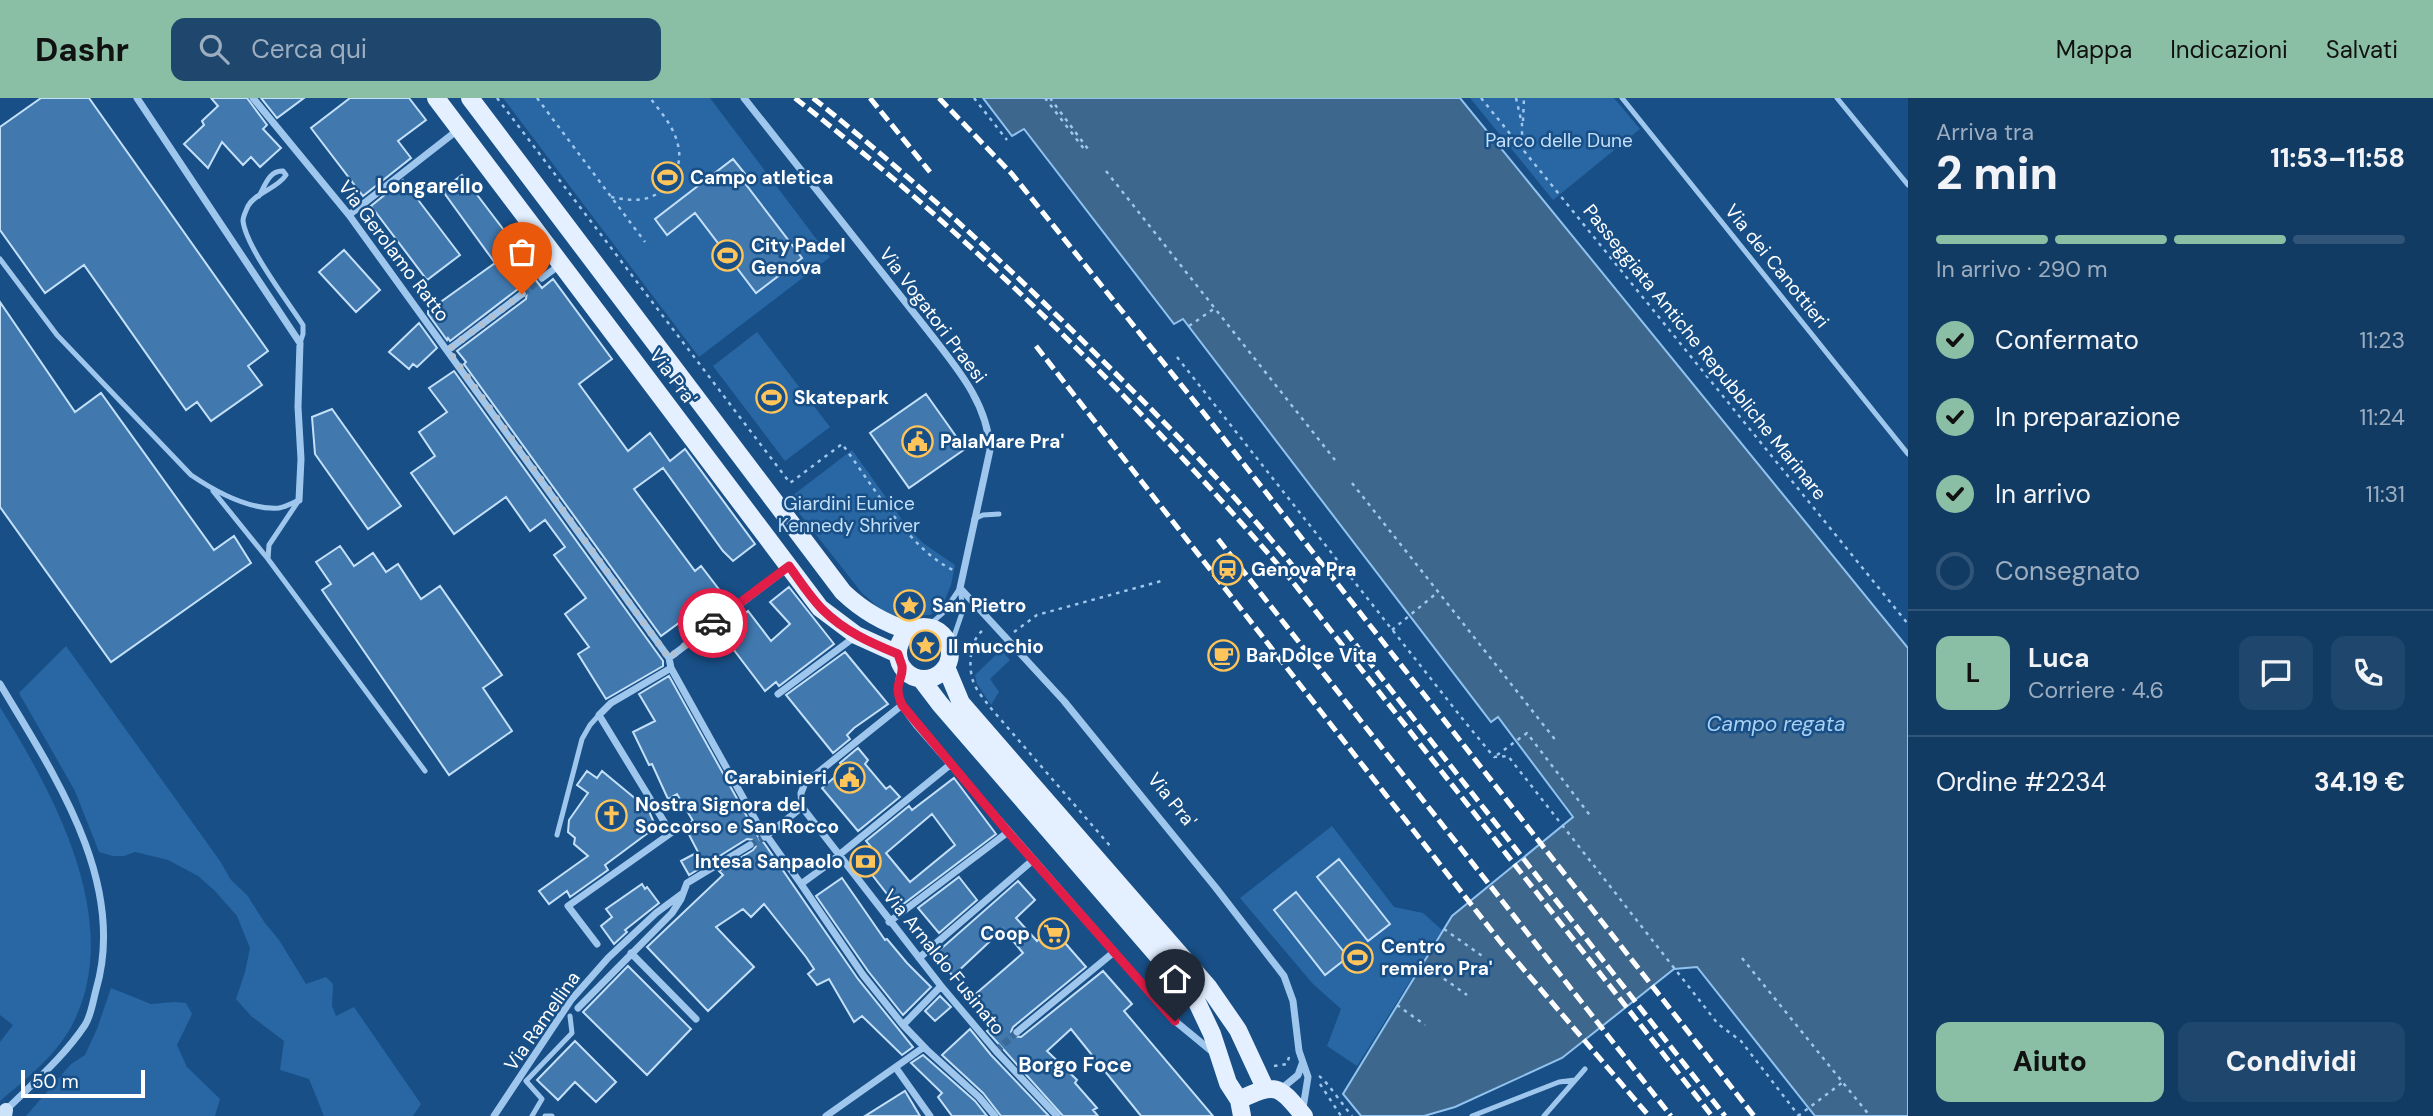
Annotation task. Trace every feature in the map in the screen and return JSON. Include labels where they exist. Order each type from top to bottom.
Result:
[{"type":"main road","name":"Via Pra'","points":[[436,98],[820,608],[856,635],[899,659]]},
{"type":"main road","name":"Via Pra'","points":[[470,98],[843,593],[859,608],[887,624],[919,629]]},
{"type":"main road","points":[[946,667],[935,676],[921,678],[909,674],[899,659],[901,641],[919,629],[944,636],[950,648],[946,667],[961,703],[1209,988],[1273,1089],[1303,1115]]},
{"type":"main road","points":[[921,678],[940,704],[1196,1000],[1205,1016],[1228,1083],[1240,1108],[1273,1089]]},
{"type":"street","points":[[137,98],[300,343],[299,407],[302,459],[299,499]]},
{"type":"street","name":"Via Gerolamo Ratto","points":[[253,98],[349,215],[669,658],[671,668],[766,837],[863,975],[903,1025],[979,1097],[995,1116]]},
{"type":"street","name":"Via Vogatori Praesi","points":[[744,98],[929,332],[958,370],[981,408],[989,435],[990,450],[960,588]]},
{"type":"street","points":[[349,215],[460,129]]},
{"type":"street","points":[[542,278],[561,264]]},
{"type":"street","points":[[448,350],[522,294]]},
{"type":"street","points":[[669,658],[789,566]]},
{"type":"street","name":"Via Pra'","points":[[960,588],[1064,701],[1284,976],[1293,1001],[1302,1064],[1307,1077],[1303,1115]]},
{"type":"street","points":[[778,694],[856,635]]},
{"type":"street","points":[[899,659],[902,667],[897,694],[902,705],[1008,832],[1175,1021],[1220,1058]]},
{"type":"street","points":[[597,944],[568,906],[671,833],[599,715],[611,703],[671,668]]},
{"type":"street","points":[[0,684],[56,779],[82,836],[101,892],[104,965],[87,1023],[57,1060],[4,1114]]},
{"type":"street","points":[[766,837],[802,807],[801,793],[805,782],[892,710],[902,705]]},
{"type":"street","points":[[801,884],[951,764]]},
{"type":"street","name":"Via Arnaldo Fusinato","points":[[802,807],[941,986],[996,1051],[1057,1116]]},
{"type":"street","points":[[889,922],[1008,832]]},
{"type":"street","name":"Via Ramellina","points":[[578,1008],[672,913],[687,883],[750,845]]},
{"type":"street","points":[[919,958],[1033,860]]},
{"type":"street","name":"Via Ramellina","points":[[494,1116],[571,1000],[608,958],[683,893]]},
{"type":"street","points":[[631,953],[696,1019]]},
{"type":"street","points":[[1017,1032],[1114,953]]},
{"type":"street","points":[[903,1025],[941,986]]},
{"type":"street","points":[[826,1116],[924,1047]]},
{"type":"street","points":[[1273,1089],[1298,1075],[1302,1064]]},
{"type":"street","points":[[896,1068],[930,1116]]},
{"type":"lane","name":"Via dei Canottieri","points":[[1622,98],[1908,454]]},
{"type":"lane","points":[[1837,98],[1908,184]]},
{"type":"lane","points":[[259,196],[271,175],[278,170],[283,171],[286,175],[282,180],[259,196],[250,202],[243,222],[254,248],[303,325],[300,343]]},
{"type":"lane","points":[[0,259],[57,335],[191,475],[211,489],[254,506],[281,508],[299,499]]},
{"type":"lane","points":[[211,489],[268,559],[425,771]]},
{"type":"lane","points":[[268,559],[269,545],[299,499]]},
{"type":"lane","points":[[974,520],[983,515],[999,514]]},
{"type":"lane","points":[[919,629],[944,612],[960,588]]},
{"type":"lane","points":[[950,648],[963,610],[960,588]]},
{"type":"lane","points":[[557,835],[582,739],[599,715]]},
{"type":"lane","points":[[532,1116],[542,1099],[526,1080],[576,1034],[570,1016]]},
{"type":"lane","points":[[1544,1116],[1585,1069]]},
{"type":"lane","points":[[1472,1116],[1559,1082],[1575,1080]]},
{"type":"lane","points":[[545,1116],[552,1116]]},
{"type":"path","points":[[498,98],[790,483],[842,444],[911,537],[931,556],[950,569],[963,573]]},
{"type":"path","points":[[537,98],[645,242]]},
{"type":"path","points":[[611,197],[646,199],[664,189],[676,174],[680,159],[679,145],[669,122],[650,98]]},
{"type":"path","points":[[974,98],[1007,140]]},
{"type":"path","points":[[1045,98],[1086,149],[1050,98]]},
{"type":"path","name":"Passeggiata Antiche Repubbliche Marinare","points":[[1481,98],[1908,624]]},
{"type":"path","points":[[1516,98],[1522,124]]},
{"type":"path","points":[[1521,148],[1524,98]]},
{"type":"path","points":[[1106,171],[1335,460]]},
{"type":"path","points":[[1188,326],[1215,309]]},
{"type":"path","points":[[1177,357],[1494,757]]},
{"type":"path","points":[[1352,483],[1557,743]]},
{"type":"path","points":[[1306,533],[1314,531]]},
{"type":"path","points":[[1006,638],[1037,615],[1165,580]]},
{"type":"path","points":[[1392,630],[1438,592]]},
{"type":"path","points":[[990,620],[974,641],[974,683],[989,706],[1118,856]]},
{"type":"path","points":[[1494,757],[1527,733],[1592,818]]},
{"type":"path","points":[[1494,757],[1508,756],[1718,1024],[1741,1041],[1798,1116],[1843,1082]]},
{"type":"path","points":[[1444,929],[1485,958]]},
{"type":"path","points":[[1742,958],[1870,1116]]},
{"type":"path","points":[[1423,964],[1467,995]]},
{"type":"path","points":[[1397,1005],[1425,1025]]},
{"type":"path","points":[[1341,1116],[1328,1098],[1317,1075],[1325,1079],[1332,1093],[1352,1116]]},
{"type":"green space","name":"Campo atletica","points":[[503,98],[710,98],[830,257],[699,357]]},
{"type":"green space","name":"Parco delle Dune","points":[[1470,98],[1614,98],[1640,129],[1553,200]]},
{"type":"green space","name":"Skatepark","points":[[757,332],[830,427],[785,461],[713,366]]},
{"type":"green space","name":"Giardini Eunice Kennedy Shriver","points":[[852,450],[908,528],[923,543],[955,565],[942,607],[930,615],[895,616],[880,609],[862,593],[788,499]]},
{"type":"green space","points":[[66,646],[231,880],[247,895],[279,940],[306,984],[326,977],[333,984],[332,1006],[336,1016],[354,1007],[421,1104],[413,1116],[324,1116],[309,1079],[280,1070],[284,1041],[251,1016],[236,999],[250,948],[237,916],[198,876],[168,860],[135,852],[113,856],[99,852],[75,791],[19,693]]},
{"type":"green space","points":[[1001,650],[1010,660],[990,679],[999,692],[991,705],[977,684],[975,675]]},
{"type":"green space","points":[[0,707],[42,780],[77,863],[87,905],[91,948],[86,989],[70,1029],[47,1059],[0,1101],[0,1042],[13,1025],[0,1015]]},
{"type":"green space","name":"Centro remiero Pra'","points":[[1332,826],[1394,907],[1423,913],[1442,930],[1357,1066],[1327,1046],[1341,1009],[1313,984],[1240,898]]},
{"type":"green space","points":[[111,988],[151,1004],[186,1003],[192,1014],[177,1045],[187,1067],[220,1099],[215,1116],[26,1116],[71,1064],[85,1055]]},
{"type":"water","name":"Campo regata","points":[[983,98],[1460,98],[1908,648],[1908,1116],[1815,1116],[1697,967],[1674,969],[1562,1058],[1455,1107],[1424,1116],[1361,1116],[1343,1094],[1452,916],[1573,817],[1498,717],[1491,722],[1183,319],[1174,324],[1024,129],[1012,136]]},
{"type":"building","points":[[41,98],[89,98],[268,351],[248,366],[262,385],[211,421],[197,402],[186,410],[84,265],[45,293],[0,230],[0,127]]},
{"type":"building","points":[[211,98],[247,98],[267,125],[263,129],[281,148],[260,167],[251,157],[243,165],[222,142],[208,168],[184,144],[204,125],[202,121],[218,106]]},
{"type":"building","points":[[261,98],[304,98],[277,118]]},
{"type":"building","points":[[350,98],[409,98],[426,120],[398,141],[411,158],[363,196],[311,128]]},
{"type":"building","points":[[733,159],[746,175],[741,178],[802,258],[756,293],[695,213],[667,235],[655,219]]},
{"type":"building","points":[[462,175],[516,246],[512,249],[542,288],[553,279],[612,359],[579,384],[628,451],[650,433],[670,461],[685,449],[755,544],[733,561],[663,468],[634,489],[695,571],[701,566],[721,592],[661,636],[457,351],[526,299],[527,291],[524,288],[518,289],[450,341],[428,314],[428,311],[495,263],[442,190]]},
{"type":"building","points":[[403,180],[460,255],[427,280],[371,206]]},
{"type":"building","points":[[344,250],[380,290],[356,312],[319,272]]},
{"type":"building","points":[[0,302],[75,412],[101,393],[214,550],[234,536],[251,563],[111,662],[0,507]]},
{"type":"building","points":[[419,323],[437,348],[417,367],[413,364],[409,369],[389,352]]},
{"type":"building","points":[[454,371],[663,661],[663,666],[606,699],[578,654],[589,647],[565,614],[586,598],[554,555],[565,547],[545,520],[530,531],[506,497],[454,534],[411,473],[435,456],[419,432],[447,412],[429,388]]},
{"type":"building","name":"PalaMare Pra'","points":[[926,394],[965,449],[909,488],[870,433]]},
{"type":"building","points":[[332,409],[401,506],[368,529],[315,454],[312,417]]},
{"type":"building","points":[[340,546],[354,566],[373,553],[386,572],[398,564],[421,599],[440,586],[502,675],[483,688],[512,731],[449,775],[322,590],[331,584],[316,562]]},
{"type":"building","points":[[789,587],[834,644],[779,686],[776,682],[765,691],[721,633],[748,611],[771,641],[790,624],[770,602]]},
{"type":"building","points":[[1221,642],[1234,659],[1223,668],[1209,651]]},
{"type":"building","points":[[845,652],[888,704],[854,728],[847,735],[850,739],[833,753],[786,695]]},
{"type":"building","points":[[669,676],[760,840],[858,979],[913,1047],[902,1055],[862,1016],[854,1022],[829,979],[817,985],[808,974],[814,969],[764,904],[751,917],[743,909],[716,927],[754,967],[708,1011],[647,947],[723,875],[719,871],[756,846],[754,840],[747,839],[689,875],[681,861],[698,852],[684,825],[693,821],[677,794],[668,799],[633,732],[655,721],[639,694]]},
{"type":"building","points":[[858,748],[868,760],[865,764],[886,789],[890,786],[900,797],[858,831],[822,788],[844,769],[840,763]]},
{"type":"building","name":"Nostra Signora del Soccorso e San Rocco","points":[[587,771],[597,778],[602,771],[648,809],[656,827],[605,865],[608,870],[570,897],[567,891],[549,904],[539,891],[588,856],[574,844],[575,838],[568,832],[569,820],[588,793],[577,785]]},
{"type":"building","points":[[954,778],[996,834],[898,908],[859,858],[872,848],[866,841],[909,806],[912,810]],"holes":[[[932,814],[955,845],[910,882],[886,853]]]},
{"type":"building","points":[[1339,859],[1390,924],[1368,941],[1317,877]]},
{"type":"building","points":[[959,877],[977,900],[939,933],[918,908]]},
{"type":"building","points":[[842,878],[885,940],[887,939],[931,987],[903,1015],[868,971],[816,896]]},
{"type":"building","points":[[1018,881],[1035,900],[1016,918],[1037,941],[1052,928],[1086,967],[1013,1027],[1013,1036],[1021,1037],[1103,971],[1132,1004],[1124,1011],[1213,1116],[1141,1116],[1071,1029],[1047,1051],[1077,1080],[1075,1083],[1097,1108],[1093,1110],[1098,1116],[1063,1116],[987,1031],[995,1023],[972,997],[1023,953],[1003,929],[953,976],[934,955]]},
{"type":"building","points":[[642,884],[659,903],[625,930],[627,932],[614,944],[601,926],[612,917],[606,909]]},
{"type":"building","points":[[1296,892],[1348,957],[1325,975],[1274,910]]},
{"type":"building","points":[[628,966],[691,1029],[647,1075],[583,1012]]},
{"type":"building","points":[[940,996],[951,1007],[935,1021],[925,1011]]},
{"type":"building","points":[[970,1029],[1049,1116],[1001,1116],[983,1093],[942,1055]]},
{"type":"building","points":[[575,1041],[616,1082],[596,1102],[575,1082],[558,1100],[537,1080]]},
{"type":"building","points":[[923,1055],[975,1101],[987,1116],[952,1116],[938,1097],[942,1093],[911,1063]]},
{"type":"building","points":[[905,1091],[920,1116],[865,1116]]},
{"type":"tunnel","points":[[522,294],[542,278]]},
{"type":"tunnel","points":[[750,845],[765,837]]},
{"type":"tunnel","points":[[996,1051],[1017,1032]]},
{"type":"railway","points":[[795,98],[928,209],[993,268],[1117,389],[1235,516],[1292,581],[1712,1116]]},
{"type":"railway","points":[[813,98],[923,190],[1062,320],[1206,466],[1308,585]]},
{"type":"railway","points":[[870,98],[930,172]]},
{"type":"railway","points":[[939,98],[1012,174],[1203,412],[1754,1116]]},
{"type":"railway","points":[[1036,346],[1502,944],[1649,1116]]},
{"type":"railway","points":[[1218,539],[1671,1116]]},
{"type":"railway","points":[[1345,631],[1725,1116]]},
{"type":"way so far","points":[[522,294],[448,350],[669,658],[713,623]]},
{"type":"place","name":"Campo atletica","points":[[667,177]]},
{"type":"place","name":"City Padel Genova","points":[[728,256]]},
{"type":"place","name":"Skatepark","points":[[771,397]]},
{"type":"place","name":"PalaMare Pra'","points":[[917,441]]},
{"type":"place","name":"Genova Pra","points":[[1228,569]]},
{"type":"place","name":"San Pietro","points":[[909,605]]},
{"type":"place","name":"Il mucchio","points":[[925,646]]},
{"type":"place","name":"Bar Dolce Vita","points":[[1223,655]]},
{"type":"place","name":"Carabinieri","points":[[850,777]]},
{"type":"place","name":"Nostra Signora del Soccorso e San Rocco","points":[[612,815]]},
{"type":"place","name":"Intesa Sanpaolo","points":[[866,861]]},
{"type":"place","name":"Coop","points":[[1053,933]]},
{"type":"place","name":"Centro remiero Pra'","points":[[1358,957]]},
{"type":"district","name":"Longarello","points":[[430,186]]},
{"type":"district","name":"Borgo Foce","points":[[1075,1065]]},
{"type":"route","points":[[713,623],[789,566],[820,608],[833,620],[856,635],[898,654],[902,667],[897,694],[917,726],[1175,1021]]}]
